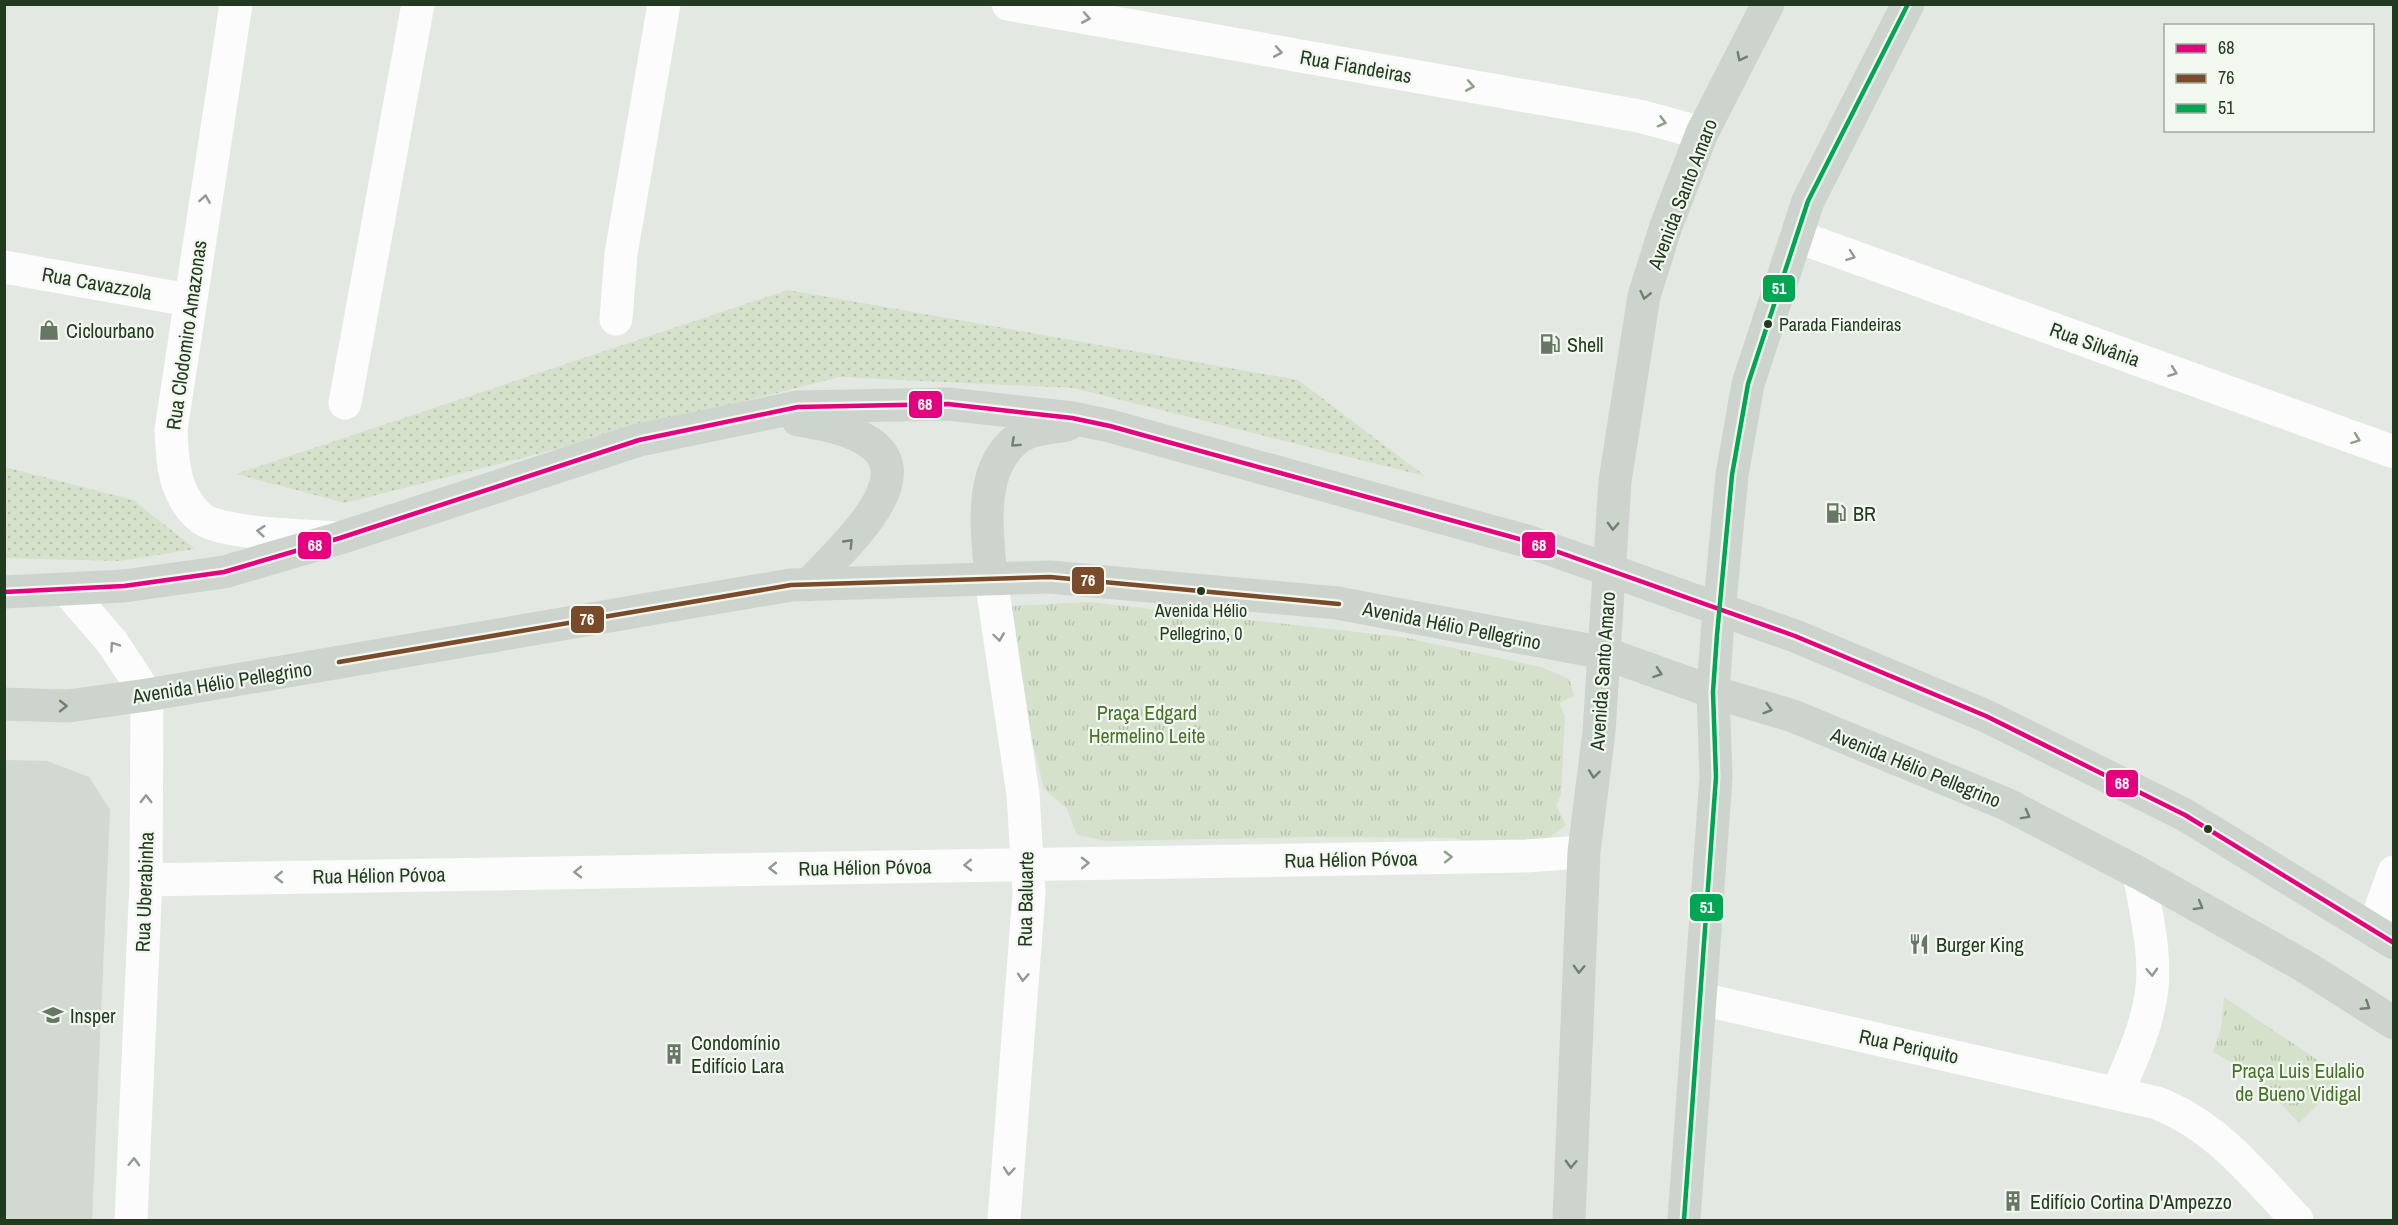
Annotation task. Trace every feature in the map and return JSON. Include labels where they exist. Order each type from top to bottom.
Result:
[{"type":"main road","name":"Avenida Santo Amaro","points":[[1569,1221],[1584,852],[1599,732],[1615,481],[1644,296],[1666,226],[1702,133],[1768,4]]},
{"type":"main road","points":[[1684,1221],[1716,777],[1713,692],[1719,610],[1732,475],[1748,384],[1808,201],[1908,4]]},
{"type":"main road","points":[[4,592],[124,586],[224,572],[340,538],[639,440],[798,407],[948,404],[1050,415],[1110,426],[1530,542],[1795,636],[1986,716],[2185,815],[2383,937]]},
{"type":"main road","points":[[757,414],[812,422],[856,433],[871,442],[882,456],[887,472],[879,505],[855,537],[808,585]]},
{"type":"main road","points":[[991,579],[988,490],[1005,452],[1018,438],[1038,430],[1085,423],[1110,426]]},
{"type":"main road","name":"Avenida Hélio Pellegrino","points":[[4,704],[68,706],[147,695],[791,585],[1050,577],[1337,603],[1604,653],[1713,692],[1793,716],[2006,804],[2139,873],[2304,966],[2394,1023]]},
{"type":"street","name":"Rua Clodomiro Amazonas","points":[[236,4],[189,300],[171,430],[173,465],[183,496],[195,512],[209,522],[235,528],[340,538]]},
{"type":"street","points":[[345,403],[418,4]]},
{"type":"street","points":[[616,319],[621,254],[664,4]]},
{"type":"street","name":"Rua Fiandeiras","points":[[1008,4],[1639,116],[1702,133]]},
{"type":"street","name":"Rua Silvânia","points":[[1796,236],[2394,452]]},
{"type":"street","name":"Rua Cavazzola","points":[[4,267],[189,300]]},
{"type":"street","name":"Rua Baluarte","points":[[991,579],[1023,794],[1029,893],[1004,1221]]},
{"type":"street","points":[[67,590],[112,642],[147,695]]},
{"type":"street","name":"Rua Uberabinha","points":[[131,1221],[146,880],[147,695]]},
{"type":"street","name":"Rua Hélion Póvoa","points":[[146,880],[1514,856],[1584,852]]},
{"type":"street","points":[[2383,937],[2394,872]]},
{"type":"street","points":[[2117,1093],[2141,1036],[2152,987],[2150,934],[2139,873]]},
{"type":"street","name":"Rua Periquito","points":[[1701,999],[2117,1093],[2182,1113],[2203,1126],[2297,1221]]},
{"type":"shaded area","name":"Insper","points":[[5,760],[47,761],[89,777],[110,810],[92,1220],[5,1220]]},
{"type":"green space","points":[[788,290],[1298,380],[1425,476],[1074,388],[839,377],[345,503],[236,474]]},
{"type":"green space","points":[[5,467],[133,500],[195,549],[119,561],[5,558]]},
{"type":"green space","name":"Praça Edgard Hermelino Leite","points":[[1089,602],[1402,637],[1541,667],[1569,679],[1574,696],[1559,703],[1565,716],[1561,795],[1556,805],[1566,825],[1526,856],[1454,838],[1314,837],[1107,841],[1077,835],[1067,809],[1044,789],[1028,723],[1012,606]]},
{"type":"green space","name":"Praça Luis Eulalio de Bueno Vidigal","points":[[2224,997],[2344,1078],[2299,1123],[2253,1075],[2213,1052],[2221,1028]]},
{"type":"transit line","name":"51","points":[[1684,1220],[1716,777],[1713,692],[1717,635],[1732,475],[1748,384],[1808,201],[1908,4]]},
{"type":"transit line","name":"68","points":[[4,592],[124,586],[224,572],[340,538],[639,440],[798,407],[948,404],[1072,418],[1110,426],[1530,542],[1795,636],[1986,716],[2185,815],[2394,943]]},
{"type":"transit line","name":"76","points":[[339,662],[791,585],[1050,577],[1339,604]]},
{"type":"place","name":"Parada Fiandeiras","points":[[1768,324]]},
{"type":"place","name":"Ciclourbano","points":[[49,330]]},
{"type":"place","name":"Shell","points":[[1550,344]]},
{"type":"place","name":"BR","points":[[1836,513]]},
{"type":"place","name":"Avenida Hélio Pellegrino, 0","points":[[1201,591]]},
{"type":"place","name":"Burger King","points":[[1919,944]]},
{"type":"place","name":"Insper","points":[[53,1015]]},
{"type":"place","name":"Condomínio Edifício Lara","points":[[674,1054]]},
{"type":"place","name":"Edifício Cortina D'Ampezzo","points":[[2013,1201]]}]
